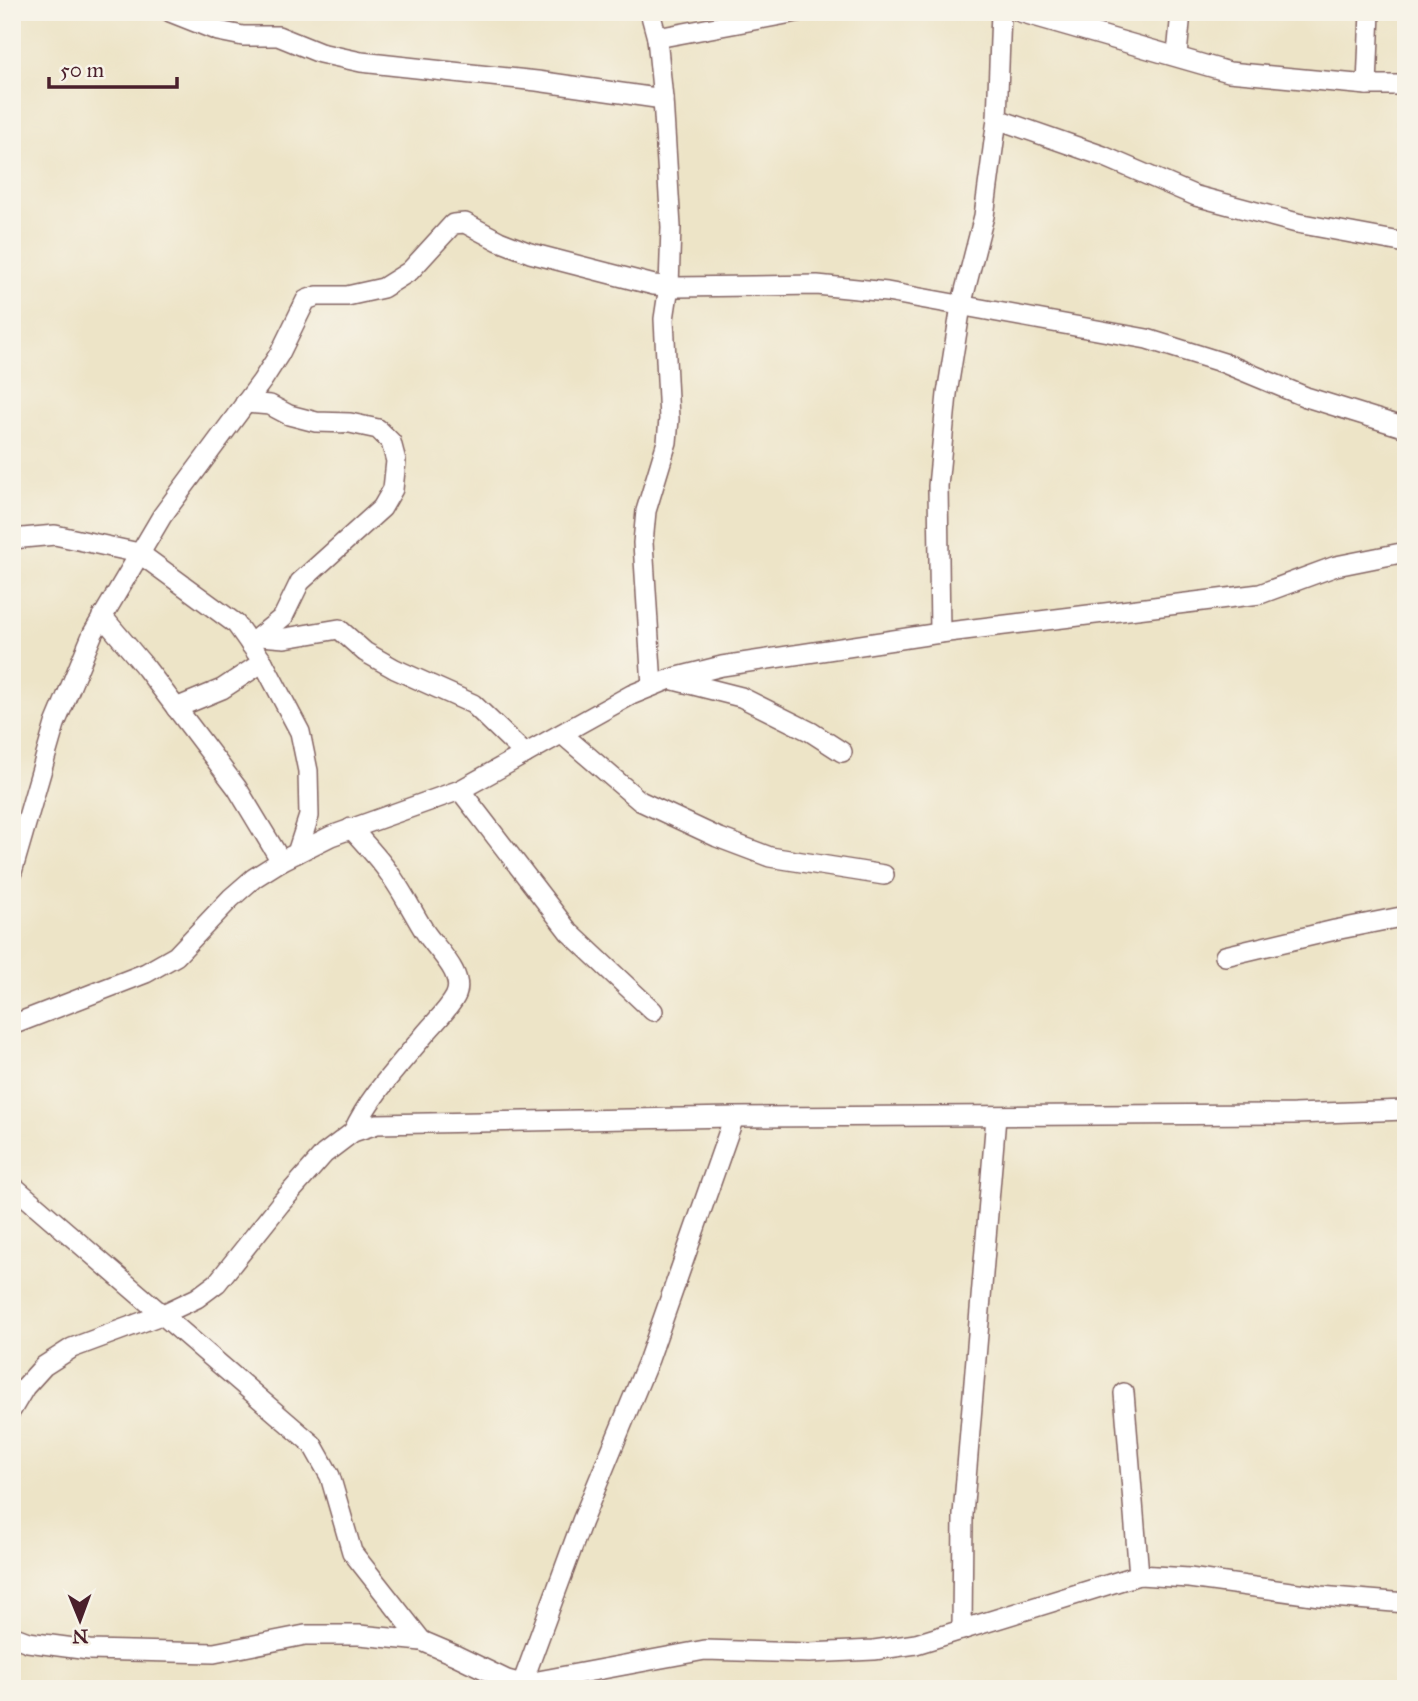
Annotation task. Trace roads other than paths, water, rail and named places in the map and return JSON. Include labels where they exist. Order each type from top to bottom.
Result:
[{"type":"street","points":[[170,12],[218,32],[243,36],[278,36],[320,53],[361,62],[537,81],[663,99]]},
{"type":"street","points":[[650,12],[657,38],[663,99],[671,227],[664,330],[670,419],[667,442],[646,511],[643,543],[661,682]]},
{"type":"street","points":[[657,38],[797,12]]},
{"type":"street","points":[[940,633],[938,486],[947,394],[961,306],[984,216],[997,119],[1001,12]]},
{"type":"street","points":[[1020,12],[1229,72],[1367,85],[1406,85]]},
{"type":"street","points":[[1177,55],[1181,12]]},
{"type":"street","points":[[1367,85],[1370,12]]},
{"type":"street","points":[[997,119],[1103,156],[1196,195],[1297,223],[1406,243]]},
{"type":"street","points":[[12,872],[55,724],[93,633],[162,516],[280,353],[306,300],[317,296],[347,296],[383,288],[410,271],[453,224],[465,223],[530,253],[654,285],[817,285],[887,292],[1147,339],[1180,348],[1306,397],[1406,428]]},
{"type":"street","points":[[262,381],[270,405]]},
{"type":"street","points":[[246,403],[270,405],[289,415],[316,422],[378,429],[391,442],[396,461],[393,489],[382,508],[300,582],[283,617],[255,640]]},
{"type":"street","points":[[12,539],[55,535],[139,552],[194,591],[255,640],[300,732],[308,771],[309,816],[289,857]]},
{"type":"street","points":[[13,1024],[146,973],[176,956],[231,898],[254,878],[289,857],[351,828],[460,790],[631,695],[661,682],[723,666],[940,633],[1260,594],[1336,566],[1406,552]]},
{"type":"street","points":[[102,616],[289,857]]},
{"type":"street","points":[[255,640],[340,629],[365,652],[395,669],[473,704],[525,754]]},
{"type":"street","points":[[176,708],[222,689],[264,663]]},
{"type":"street","points":[[661,682],[741,697],[811,732],[842,752]]},
{"type":"street","points":[[562,734],[640,801],[717,837],[770,858],[884,875]]},
{"type":"street","points":[[460,790],[569,932],[653,1011]]},
{"type":"street","points":[[309,816],[331,836]]},
{"type":"street","points":[[351,828],[388,872],[412,907],[425,932],[448,961],[458,988],[456,996],[444,1012],[371,1099],[353,1132]]},
{"type":"street","points":[[1225,956],[1406,916]]},
{"type":"street","points":[[12,1409],[25,1387],[44,1366],[72,1348],[161,1315],[197,1298],[218,1283],[280,1204],[324,1154],[353,1132],[377,1124],[734,1117],[1294,1114],[1406,1110]]},
{"type":"street","points":[[522,1684],[582,1521],[649,1359],[734,1117]]},
{"type":"street","points":[[962,1630],[963,1515],[996,1117]]},
{"type":"street","points":[[12,1185],[312,1444],[330,1476],[352,1552],[422,1641]]},
{"type":"street","points":[[1124,1393],[1139,1575]]},
{"type":"street","points":[[12,1636],[28,1642],[89,1650],[214,1653],[305,1635],[359,1635],[422,1641],[507,1680],[522,1684],[705,1650],[810,1653],[874,1650],[916,1644],[1139,1575],[1189,1578],[1320,1596],[1406,1603]]}]
